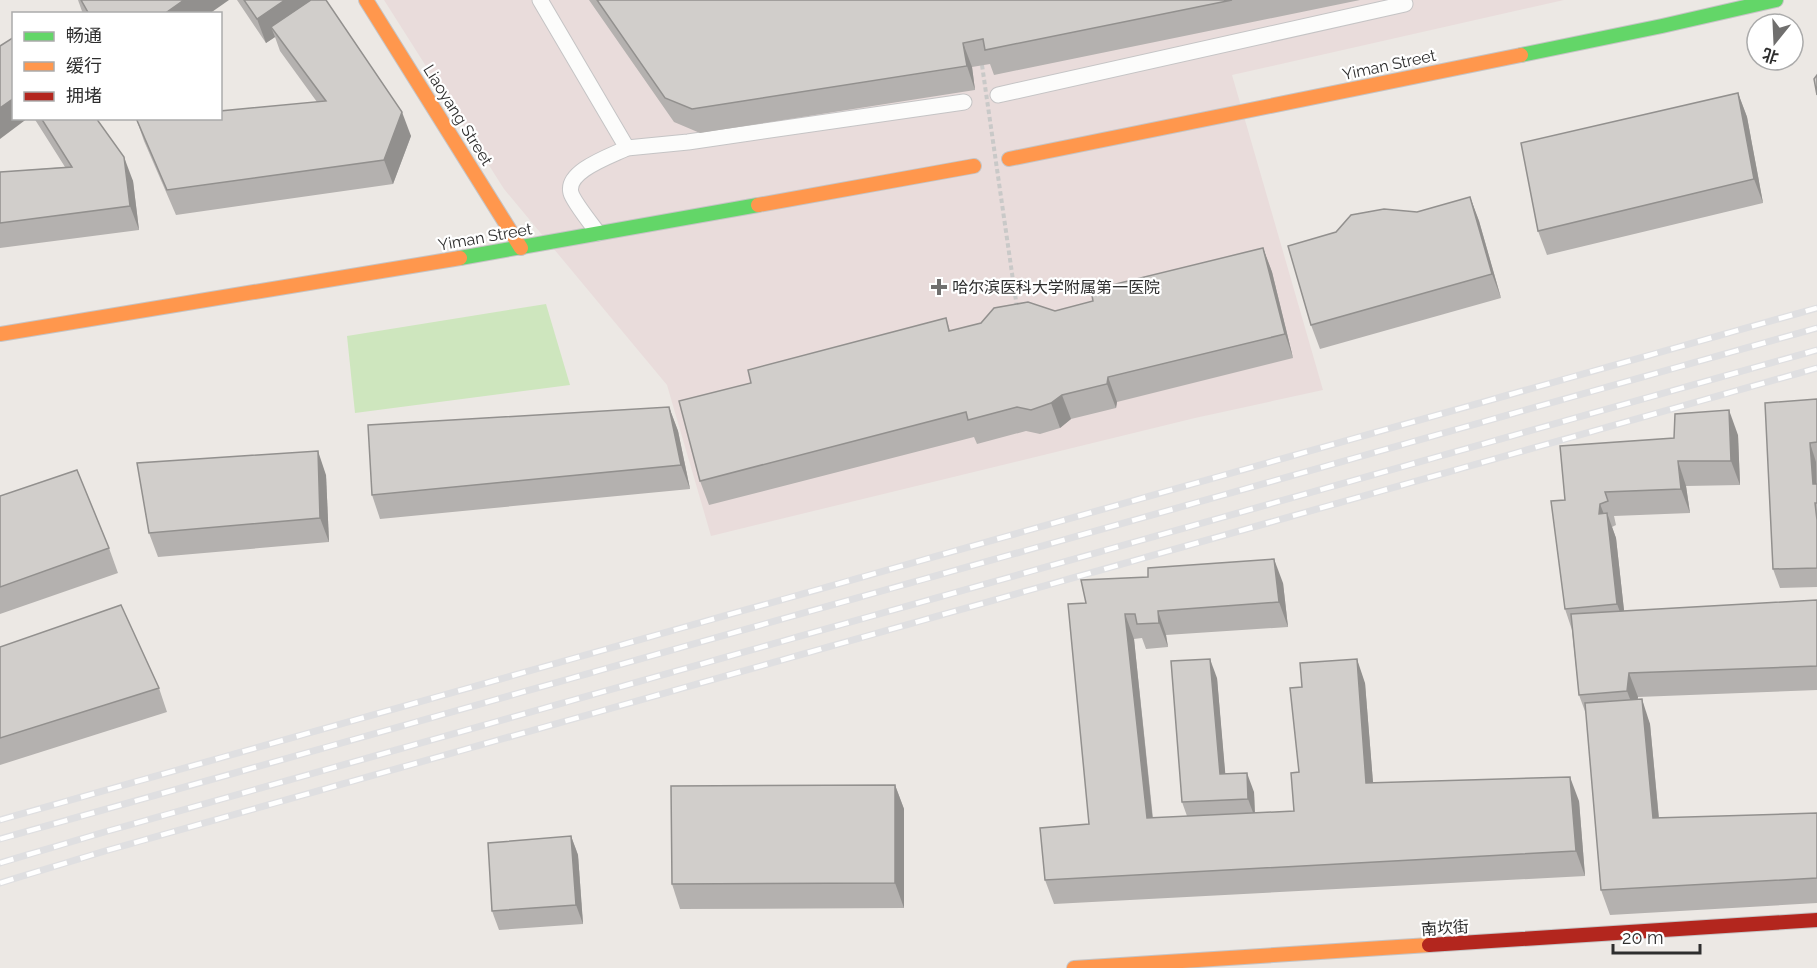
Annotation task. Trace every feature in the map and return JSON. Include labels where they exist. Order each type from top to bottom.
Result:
[{"type":"main road","name":"Liaoyang Street","points":[[366,0],[521,248]]},
{"type":"main road","name":"Yiman Street","points":[[1009,159],[1662,26],[1776,0]]},
{"type":"main road","points":[[1686,21],[1695,7]]},
{"type":"main road","points":[[1662,26],[1672,9]]},
{"type":"main road","name":"Yiman Street","points":[[0,334],[521,248],[974,166]]},
{"type":"main road","name":"南坎街","points":[[1074,968],[1212,964],[1817,920]]},
{"type":"lane","points":[[540,0],[627,148]]},
{"type":"lane","points":[[998,95],[1405,4]]},
{"type":"lane","points":[[598,233],[571,193],[571,181],[580,171],[627,148],[688,142],[964,102]]},
{"type":"path","points":[[982,65],[1018,318]]},
{"type":"shaded area","name":"哈尔滨医科大学附属第一医院","points":[[384,0],[1564,0],[1232,75],[1323,390],[1195,418],[711,536],[667,385],[504,189]]},
{"type":"green space","points":[[546,304],[570,385],[355,413],[347,336]]},
{"type":"building","points":[[81,0],[184,0],[167,12],[88,12]]},
{"type":"building","points":[[244,0],[285,0],[257,19]]},
{"type":"building","points":[[311,0],[326,0],[402,112],[384,160],[167,190],[137,120],[222,120],[222,111],[326,101],[271,27]]},
{"type":"building","points":[[597,0],[1232,0],[985,50],[983,39],[963,43],[967,66],[692,109],[665,98]]},
{"type":"building","points":[[12,38],[12,99],[0,108],[0,46]]},
{"type":"building","points":[[1817,75],[1817,95],[1814,79]]},
{"type":"building","points":[[1738,93],[1754,179],[1538,231],[1521,143]]},
{"type":"building","points":[[42,120],[97,120],[124,157],[130,206],[0,223],[0,172],[72,167]]},
{"type":"building","points":[[1470,197],[1492,274],[1311,325],[1288,246],[1336,232],[1351,215],[1384,209],[1417,212]]},
{"type":"building","points":[[1263,248],[1285,334],[1108,377],[1107,384],[1062,395],[1051,403],[1031,410],[1017,407],[968,420],[966,412],[700,481],[679,401],[751,383],[748,370],[946,318],[949,331],[981,323],[994,308],[1028,302],[1055,311],[1093,301],[1091,290]]},
{"type":"building","points":[[1817,399],[1817,442],[1810,443],[1813,484],[1817,484],[1817,503],[1815,503],[1817,568],[1773,569],[1765,403]]},
{"type":"building","points":[[669,407],[681,465],[372,495],[368,425]]},
{"type":"building","points":[[1729,410],[1731,461],[1678,461],[1681,489],[1605,492],[1608,501],[1600,504],[1599,514],[1607,513],[1617,604],[1565,609],[1551,501],[1565,500],[1560,446],[1674,438],[1675,414]]},
{"type":"building","points":[[318,451],[320,518],[149,533],[137,463]]},
{"type":"building","points":[[77,470],[109,548],[0,587],[0,496]]},
{"type":"building","points":[[1274,559],[1279,602],[1158,611],[1159,623],[1137,624],[1135,614],[1125,614],[1147,818],[1294,811],[1291,773],[1299,772],[1290,688],[1302,687],[1300,663],[1357,659],[1366,783],[1570,777],[1576,851],[1045,880],[1040,828],[1089,824],[1068,604],[1086,603],[1081,580],[1148,577],[1148,568]]},
{"type":"building","points":[[1817,600],[1817,666],[1629,673],[1627,691],[1579,695],[1571,614]]},
{"type":"building","points":[[121,605],[159,688],[0,738],[0,647]]},
{"type":"building","points":[[1210,659],[1220,774],[1247,773],[1248,799],[1182,802],[1171,661]]},
{"type":"building","points":[[1642,699],[1653,818],[1817,813],[1817,878],[1601,890],[1585,703]]},
{"type":"building","points":[[895,785],[895,883],[672,884],[671,786]]},
{"type":"building","points":[[571,836],[576,905],[492,911],[488,843]]},
{"type":"railway","points":[[0,820],[1817,308]]},
{"type":"railway","points":[[0,839],[1817,328]]},
{"type":"railway","points":[[0,863],[1817,350]]},
{"type":"railway","points":[[0,883],[105,851],[1817,368]]},
{"type":"traffic: fast","points":[[1521,55],[1776,0]]},
{"type":"traffic: fast","points":[[460,258],[758,205]]},
{"type":"traffic: slow","points":[[366,0],[521,248]]},
{"type":"traffic: slow","points":[[1009,159],[1521,55]]},
{"type":"traffic: slow","points":[[758,205],[974,166]]},
{"type":"traffic: slow","points":[[0,334],[460,258]]},
{"type":"traffic: slow","points":[[1074,968],[1429,945]]},
{"type":"traffic: jam","points":[[1429,945],[1817,920]]},
{"type":"place","name":"哈尔滨医科大学附属第一医院","points":[[939,287]]}]
